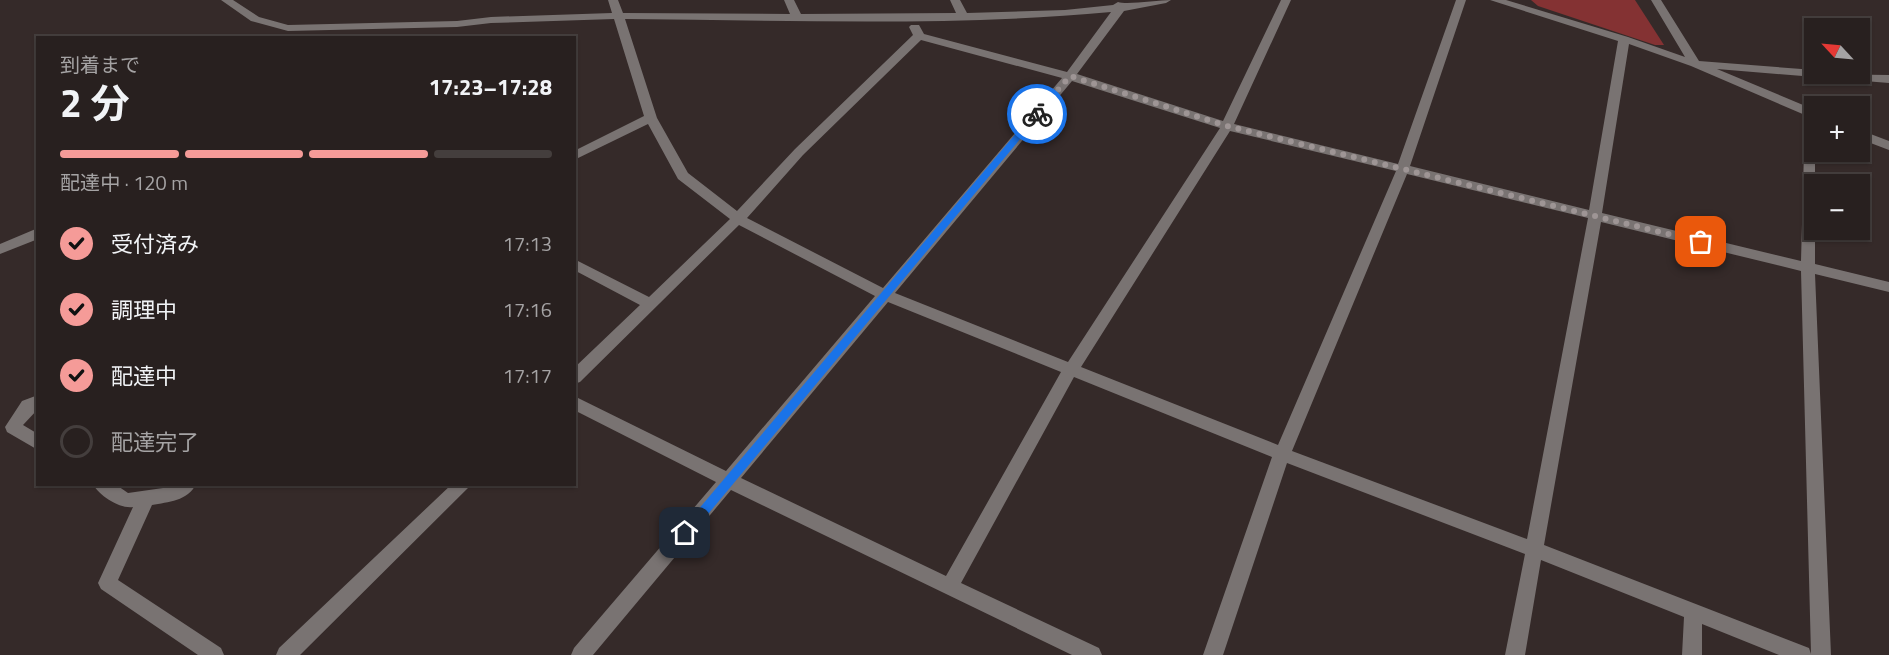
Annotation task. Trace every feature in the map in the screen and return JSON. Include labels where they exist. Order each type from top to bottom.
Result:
[{"type":"street","points":[[226,0],[255,19],[286,33],[457,24],[615,8],[795,16],[911,18],[1065,13],[1117,4],[1166,0]]},
{"type":"street","points":[[789,0],[795,16]]},
{"type":"street","points":[[955,0],[963,16]]},
{"type":"street","points":[[950,586],[1071,369],[1227,126],[1286,0]]},
{"type":"street","points":[[1213,655],[1282,454],[1403,169],[1461,0]]},
{"type":"street","points":[[1495,0],[1624,39],[1695,64],[1804,110]]},
{"type":"street","points":[[1656,0],[1695,64]]},
{"type":"street","points":[[581,655],[1070,76],[1117,4]]},
{"type":"street","points":[[615,8],[651,118],[682,176],[738,219],[885,295],[1282,454],[1533,549],[1802,655]]},
{"type":"street","points":[[911,18],[919,36]]},
{"type":"street","points":[[457,24],[458,36]]},
{"type":"street","points":[[919,36],[1070,76],[1227,126],[1889,287]]},
{"type":"street","points":[[576,376],[738,219],[799,152],[919,36]]},
{"type":"street","points":[[1515,655],[1595,217],[1624,39]]},
{"type":"street","points":[[1695,64],[1804,72]]},
{"type":"street","points":[[1870,77],[1889,79]]},
{"type":"street","points":[[576,155],[651,118]]},
{"type":"street","points":[[1870,138],[1889,146]]},
{"type":"street","points":[[1811,162],[1808,268],[1821,655]]},
{"type":"street","points":[[0,249],[36,234]]},
{"type":"street","points":[[576,265],[651,304]]},
{"type":"street","points":[[36,403],[28,406],[13,427],[36,442]]},
{"type":"street","points":[[576,403],[730,481],[1092,655]]},
{"type":"street","points":[[104,486],[126,501],[174,494],[186,486]]},
{"type":"street","points":[[286,655],[462,486]]},
{"type":"street","points":[[146,498],[106,583],[214,655]]},
{"type":"street","points":[[1692,655],[1693,613]]},
{"type":"shaded area","points":[[1531,0],[1635,0],[1664,45],[1655,45],[1538,6]]},
{"type":"way so far","points":[[1037,114],[1070,76],[1227,126],[1701,242]]},
{"type":"route","points":[[685,533],[1037,114]]}]
